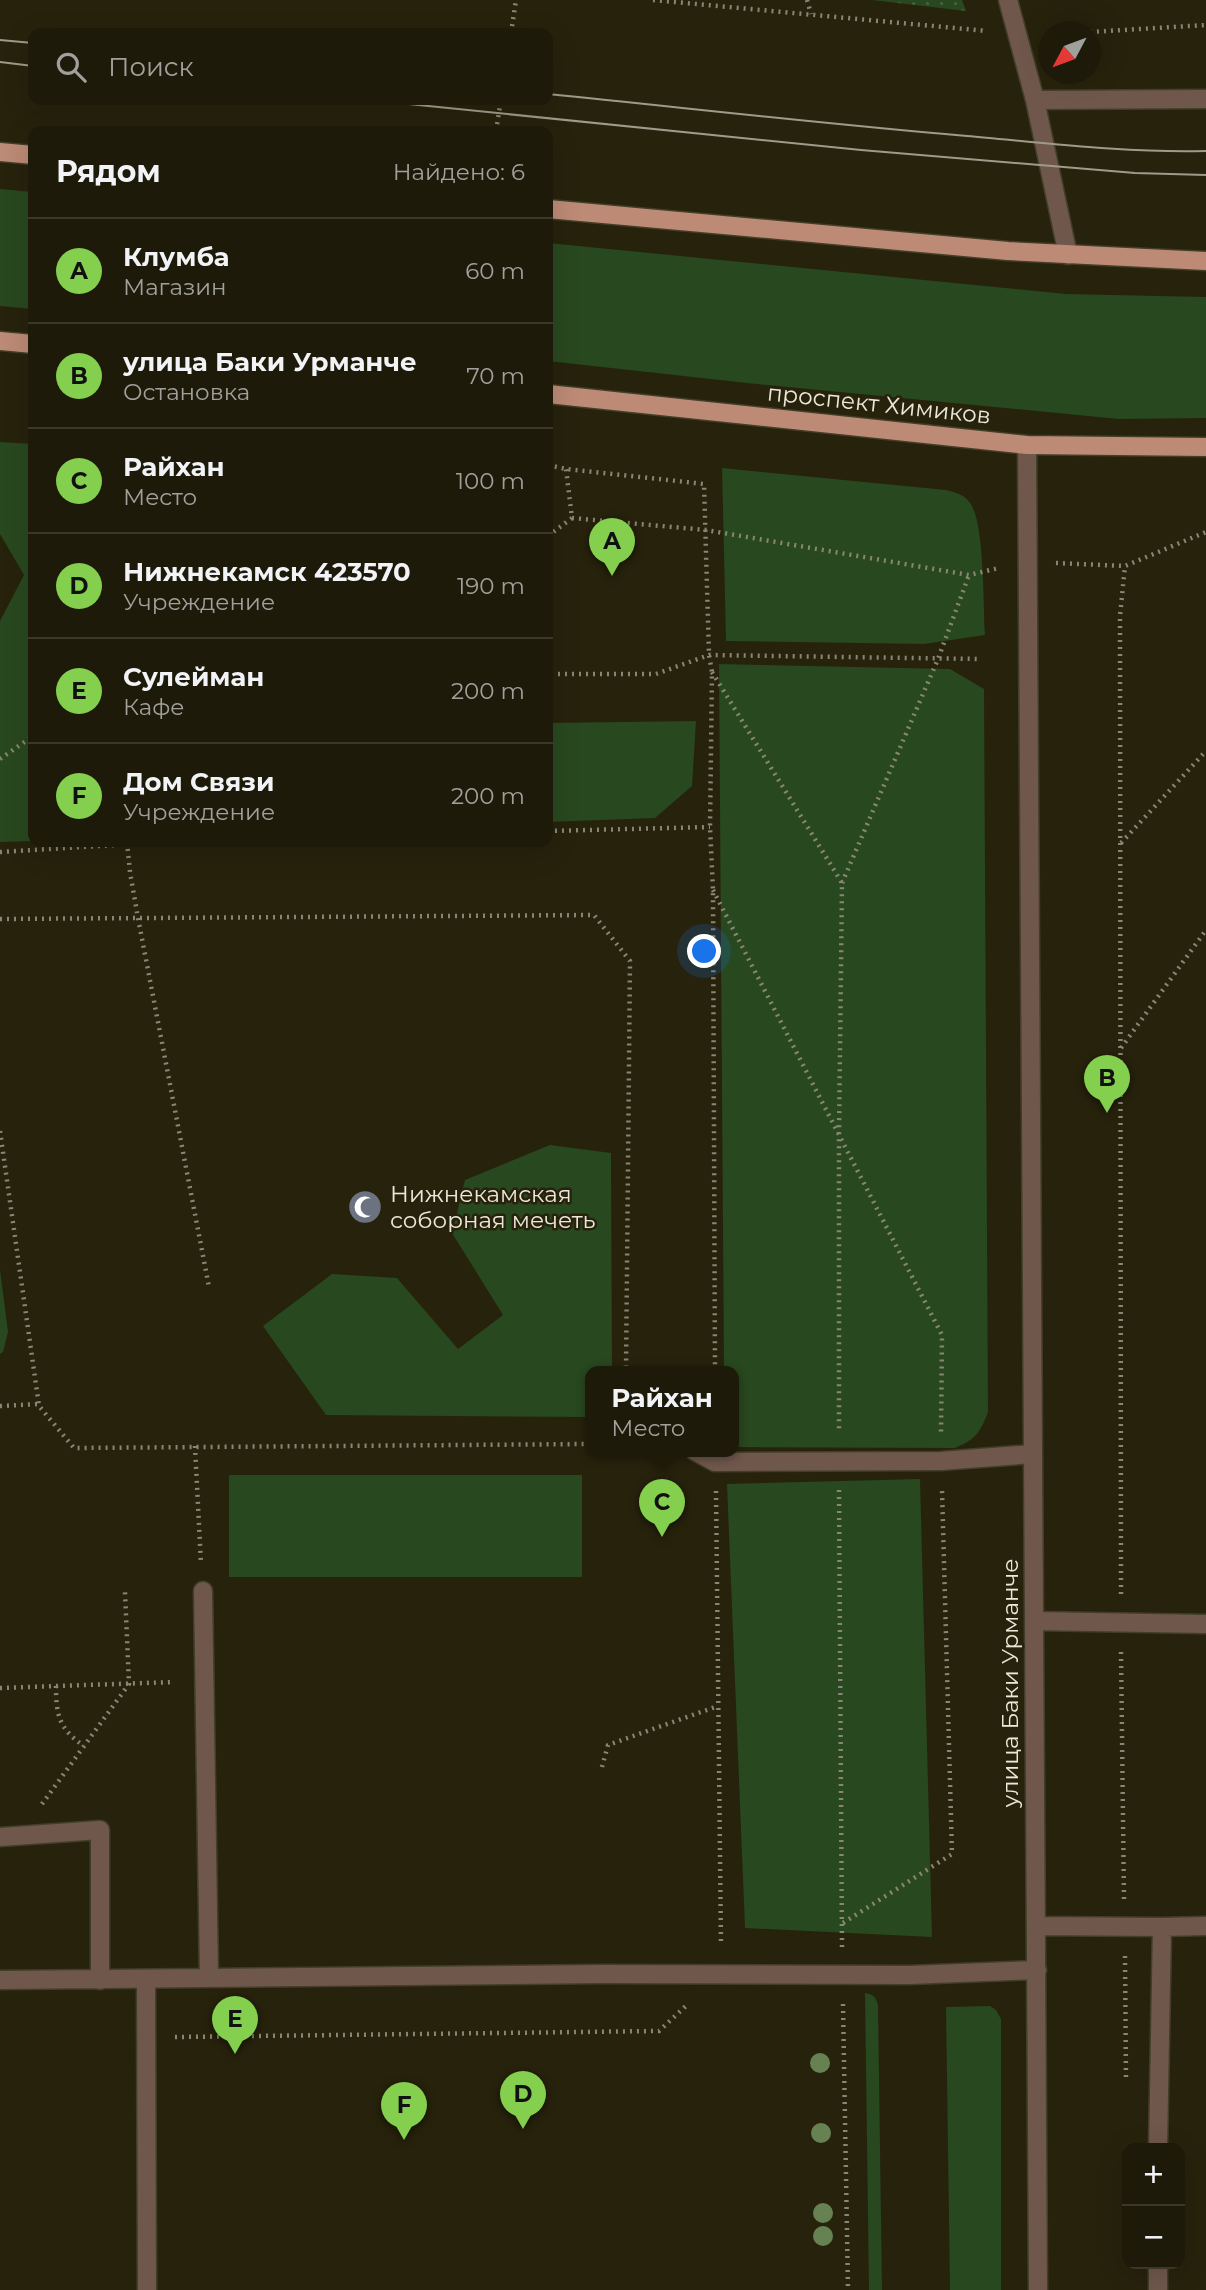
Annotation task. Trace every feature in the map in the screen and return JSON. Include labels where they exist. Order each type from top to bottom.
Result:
[{"type":"main road","points":[[0,152],[28,155]]},
{"type":"main road","points":[[553,209],[1068,255],[1206,261]]},
{"type":"main road","points":[[0,341],[28,344]]},
{"type":"main road","name":"проспект Химиков","points":[[553,395],[1027,445],[1206,447]]},
{"type":"street","points":[[1008,0],[1035,100],[1068,255]]},
{"type":"street","points":[[1035,100],[1206,99]]},
{"type":"street","name":"улица Баки Урманче","points":[[1027,445],[1038,2290]]},
{"type":"street","points":[[706,1457],[715,1462],[942,1461],[1033,1454]]},
{"type":"street","points":[[202,1591],[209,1976]]},
{"type":"street","points":[[1034,1621],[1206,1624]]},
{"type":"street","points":[[0,1837],[100,1830],[100,1980]]},
{"type":"street","points":[[1036,1926],[1206,1926]]},
{"type":"street","points":[[1158,2143],[1162,1927]]},
{"type":"street","points":[[0,1980],[209,1976],[909,1975],[1037,1970]]},
{"type":"street","points":[[146,1979],[147,2290]]},
{"type":"street","points":[[1158,2269],[1158,2290]]},
{"type":"path","points":[[512,28],[516,0]]},
{"type":"path","points":[[653,0],[1017,35]]},
{"type":"path","points":[[807,0],[811,14]]},
{"type":"path","points":[[1101,31],[1206,25]]},
{"type":"path","points":[[497,126],[499,105]]},
{"type":"path","points":[[553,466],[704,484],[709,655],[712,672],[710,827],[713,890],[715,1366]]},
{"type":"path","points":[[566,469],[572,518]]},
{"type":"path","points":[[553,532],[572,518],[706,530],[969,575],[938,659],[842,883]]},
{"type":"path","points":[[1126,2090],[1121,1622],[1120,616],[1125,566],[1206,532]]},
{"type":"path","points":[[558,674],[656,674],[709,655],[979,659]]},
{"type":"path","points":[[0,759],[28,739]]},
{"type":"path","points":[[1120,843],[1206,751]]},
{"type":"path","points":[[553,831],[710,827]]},
{"type":"path","points":[[0,852],[64,847]]},
{"type":"path","points":[[128,847],[138,918],[209,1287]]},
{"type":"path","points":[[713,890],[942,1335],[942,1461],[953,1854],[843,1923]]},
{"type":"path","points":[[0,919],[594,915],[630,961],[626,1366]]},
{"type":"path","points":[[1120,1048],[1206,930]]},
{"type":"path","points":[[0,1131],[39,1404],[74,1448],[585,1444]]},
{"type":"path","points":[[0,1406],[39,1404]]},
{"type":"path","points":[[195,1446],[202,1591]]},
{"type":"path","points":[[146,2038],[659,2031],[721,1974],[715,1462]]},
{"type":"path","points":[[19,1836],[129,1684],[125,1592]]},
{"type":"path","points":[[0,1688],[204,1681]]},
{"type":"path","points":[[56,1686],[56,1712],[72,1738],[84,1746]]},
{"type":"path","points":[[602,1767],[608,1745],[718,1706]]},
{"type":"green space","points":[[872,0],[962,0],[966,11]]},
{"type":"green space","points":[[0,189],[28,192],[28,309],[0,306]]},
{"type":"green space","points":[[553,243],[1066,294],[1206,297],[1206,418],[1119,419],[553,362]]},
{"type":"green space","points":[[0,442],[28,444],[28,841],[0,842],[0,621],[24,575],[0,534]]},
{"type":"green space","points":[[722,468],[946,490],[962,496],[968,500],[975,513],[978,528],[985,635],[924,644],[726,641]]},
{"type":"green space","points":[[719,664],[950,669],[984,689],[988,1412],[976,1434],[968,1442],[955,1448],[739,1447],[739,1366],[724,1366]]},
{"type":"green space","points":[[696,721],[692,786],[655,818],[553,822],[553,723]]},
{"type":"green space","points":[[550,1145],[611,1153],[612,1366],[585,1366],[585,1417],[326,1415],[263,1326],[332,1274],[397,1278],[458,1349],[503,1315],[452,1233],[465,1180]]},
{"type":"green space","points":[[0,1270],[8,1332],[3,1352],[0,1354]]},
{"type":"green space","points":[[229,1475],[582,1475],[582,1577],[229,1577]]},
{"type":"green space","points":[[920,1479],[932,1937],[745,1928],[727,1484]]},
{"type":"green space","points":[[865,1993],[874,1996],[878,2005],[882,2290],[869,2290]]},
{"type":"green space","points":[[990,2006],[1001,2019],[1001,2290],[950,2290],[946,2007]]},
{"type":"tram line","points":[[0,40],[28,43]]},
{"type":"tram line","points":[[0,62],[28,65]]},
{"type":"tram line","points":[[553,95],[1056,144],[1116,149],[1206,151]]},
{"type":"tram line","points":[[418,105],[861,150],[1135,173],[1206,175]]},
{"type":"place","name":"Клумба","points":[[612,576]]},
{"type":"place","name":"улица Баки Урманче","points":[[1107,1113]]},
{"type":"place","name":"Нижнекамская соборная мечеть","points":[[365,1207]]},
{"type":"place","name":"Райхан","points":[[662,1537]]},
{"type":"place","name":"Сулейман","points":[[235,2054]]},
{"type":"place","name":"Нижнекамск 423570","points":[[523,2129]]},
{"type":"place","name":"Дом Связи","points":[[404,2140]]}]
